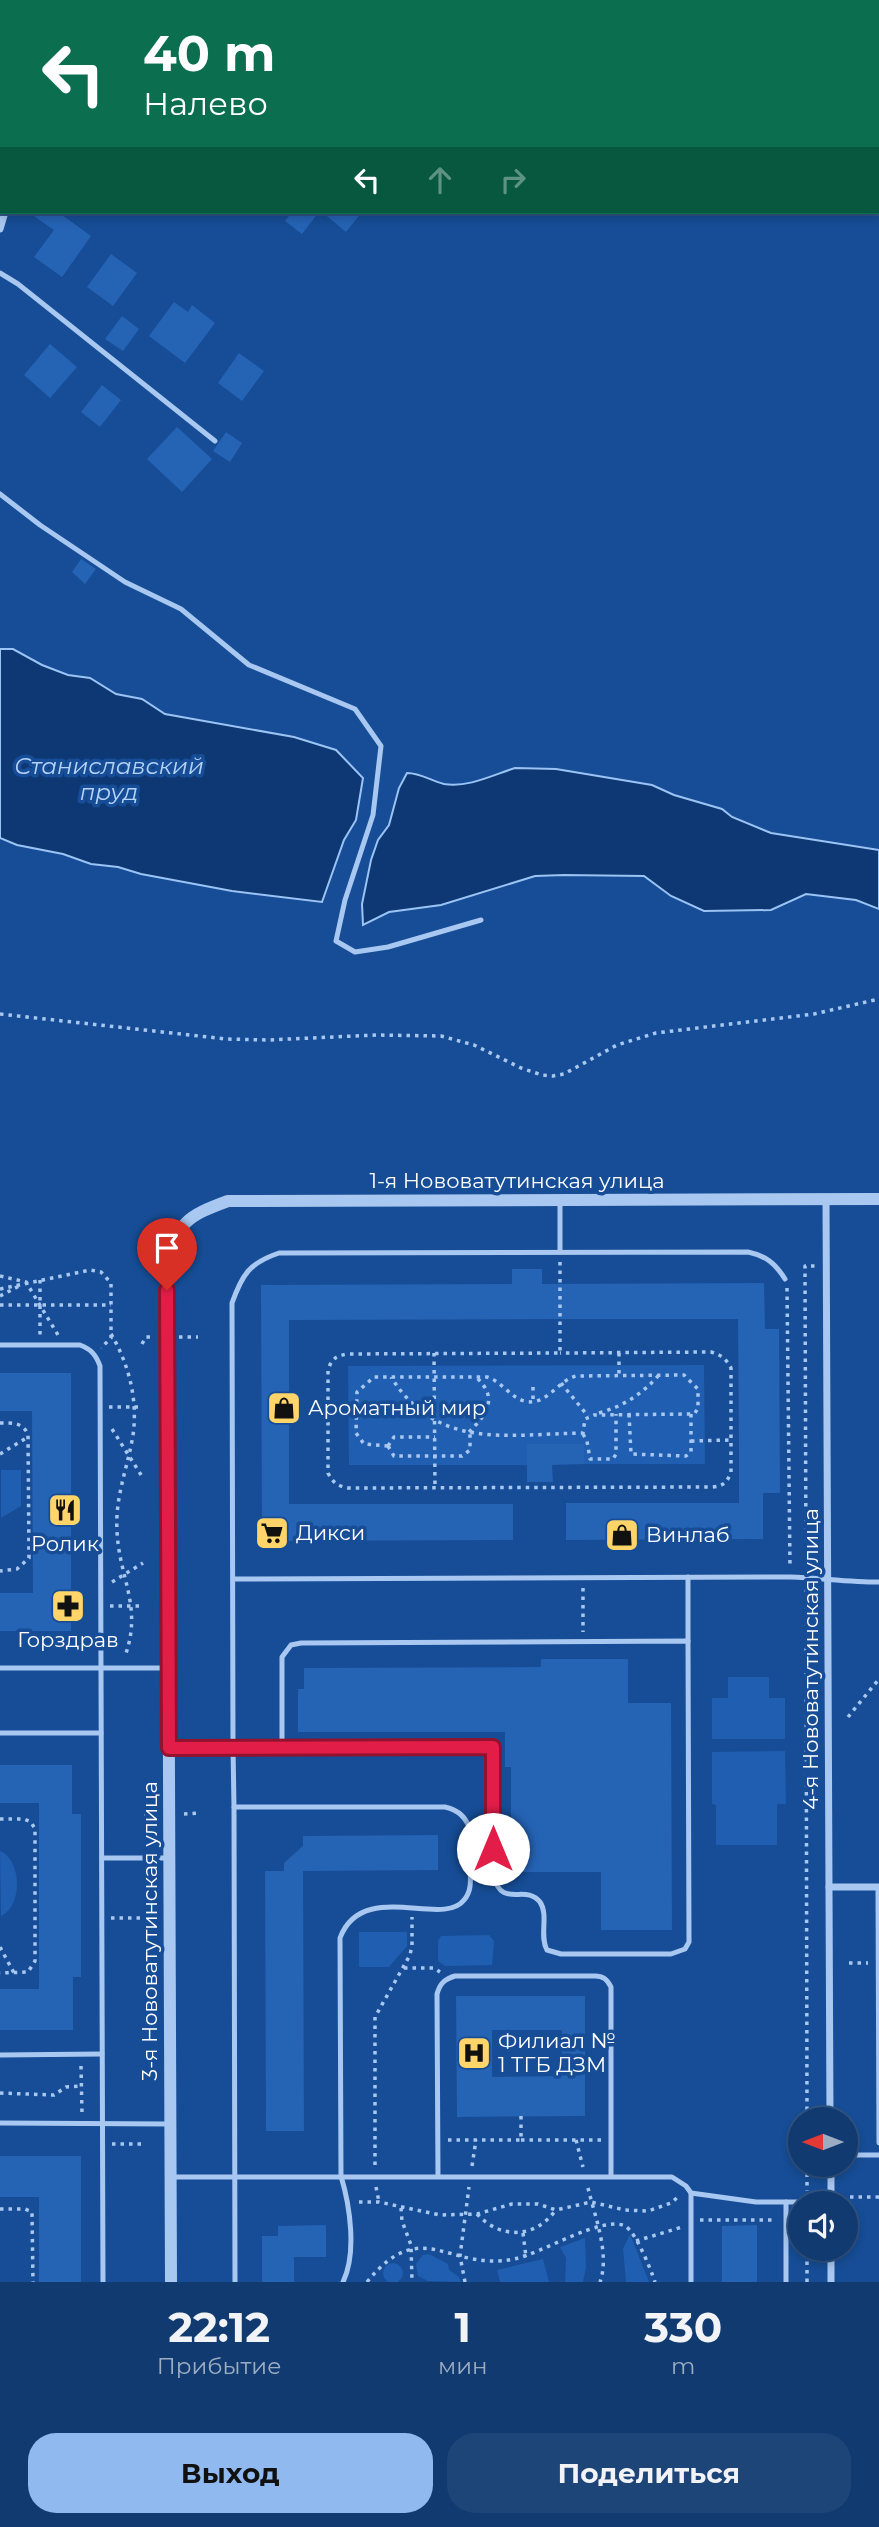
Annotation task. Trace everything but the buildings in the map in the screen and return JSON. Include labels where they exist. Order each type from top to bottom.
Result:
[{"type":"street","name":"4-я Нововатутинская улица","points":[[827,1199],[830,2107]]},
{"type":"street","name":"1-я Нововатутинская улица","points":[[172,1244],[184,1224],[197,1213],[228,1201],[879,1199]]},
{"type":"street","name":"3-я Нововатутинская улица","points":[[171,2282],[167,1267],[172,1244]]},
{"type":"street","points":[[830,1887],[878,1887]]},
{"type":"street","points":[[831,2261],[831,2282]]},
{"type":"lane","points":[[0,273],[18,284],[215,441]]},
{"type":"lane","points":[[0,494],[40,525],[125,582],[181,609],[248,665],[355,709],[381,746],[373,815],[345,900],[336,941],[355,952],[388,947],[481,920]]},
{"type":"lane","points":[[560,1200],[560,1252]]},
{"type":"lane","points":[[235,2282],[232,1303],[243,1276],[262,1259],[279,1253],[748,1252],[762,1255],[777,1265],[785,1279]]},
{"type":"lane","points":[[0,1346],[79,1345],[93,1353],[100,1366],[103,2282]]},
{"type":"lane","points":[[169,1748],[493,1747],[493,1875],[496,1886],[502,1892],[533,1896],[539,1901],[542,1908],[542,1942],[547,1950],[561,1954],[680,1953],[689,1942],[688,1577]]},
{"type":"lane","points":[[233,1579],[806,1577],[828,1578],[847,1583],[879,1582]]},
{"type":"lane","points":[[282,1747],[282,1657],[291,1645],[688,1641]]},
{"type":"lane","points":[[0,1668],[169,1668]]},
{"type":"lane","points":[[0,1733],[101,1732]]},
{"type":"lane","points":[[234,1807],[445,1807],[455,1809],[467,1822],[470,1832],[471,1889],[464,1901],[456,1906],[376,1908],[360,1912],[345,1926],[341,1938],[341,2176],[349,2203],[349,2258],[342,2282]]},
{"type":"lane","points":[[102,1858],[169,1858]]},
{"type":"lane","points":[[878,1887],[879,2143]]},
{"type":"lane","points":[[438,2176],[437,1994],[446,1979],[455,1976],[602,1976],[607,1980],[611,1987],[611,2175]]},
{"type":"lane","points":[[0,2055],[102,2054]]},
{"type":"lane","points":[[0,2123],[170,2124]]},
{"type":"lane","points":[[858,2155],[879,2155]]},
{"type":"lane","points":[[170,2177],[672,2177],[689,2191],[746,2201],[786,2202],[786,2282]]},
{"type":"lane","points":[[689,2191],[691,2282]]},
{"type":"path","points":[[0,1014],[237,1039],[441,1036],[474,1045],[521,1068],[553,1076],[564,1074],[617,1045],[656,1033],[814,1014],[879,999]]},
{"type":"path","points":[[560,1252],[560,1353]]},
{"type":"path","points":[[807,2107],[805,1266],[812,1266]]},
{"type":"path","points":[[0,1289],[26,1282],[98,1271],[110,1281],[111,1334],[110,1340],[93,1353]]},
{"type":"path","points":[[0,1276],[26,1282],[64,1345]]},
{"type":"path","points":[[785,1279],[789,1294],[790,1577]]},
{"type":"path","points":[[40,1280],[41,1345]]},
{"type":"path","points":[[0,1296],[26,1282]]},
{"type":"path","points":[[0,1306],[111,1305]]},
{"type":"path","points":[[111,1334],[129,1375],[134,1407],[134,1424],[119,1490],[117,1512],[118,1547],[132,1606],[131,1632],[120,1668]]},
{"type":"path","points":[[711,1352],[720,1354],[727,1360],[731,1368],[731,1472],[728,1481],[721,1486],[348,1488],[339,1486],[328,1474],[328,1370],[337,1356],[619,1353],[711,1352]]},
{"type":"path","points":[[434,1353],[435,1488]]},
{"type":"path","points":[[619,1353],[619,1375]]},
{"type":"path","points":[[616,1414],[616,1454],[613,1459],[590,1459],[583,1423],[591,1415],[630,1401],[659,1375]]},
{"type":"path","points":[[387,1446],[370,1446],[359,1440],[356,1433],[356,1396],[358,1390],[372,1378],[492,1378],[520,1399],[533,1401],[543,1399],[561,1383],[576,1376],[684,1375],[695,1383],[698,1389],[698,1408],[691,1414],[591,1415],[561,1383]]},
{"type":"path","points":[[391,1377],[410,1402],[449,1428],[469,1432],[583,1433]]},
{"type":"path","points":[[387,1446],[394,1456],[467,1454],[470,1450],[469,1432],[485,1415],[489,1402],[488,1392],[476,1377]]},
{"type":"path","points":[[533,1387],[533,1401]]},
{"type":"path","points":[[143,1407],[100,1409],[143,1478]]},
{"type":"path","points":[[629,1414],[629,1452],[633,1455],[689,1455],[691,1414]]},
{"type":"path","points":[[0,1423],[22,1426],[28,1437],[29,1558],[17,1569],[0,1571]]},
{"type":"path","points":[[0,1454],[28,1437]]},
{"type":"path","points":[[387,1446],[394,1437],[435,1437]]},
{"type":"path","points":[[691,1440],[731,1440]]},
{"type":"path","points":[[101,1588],[143,1563]]},
{"type":"path","points":[[583,1578],[583,1642]]},
{"type":"path","points":[[101,1606],[143,1606]]},
{"type":"path","points":[[848,1717],[879,1679]]},
{"type":"path","points":[[0,1819],[24,1819],[31,1822],[35,1829],[35,1961],[28,1972],[0,1973]]},
{"type":"path","points":[[375,2176],[375,2017],[412,1945],[412,1908]]},
{"type":"path","points":[[102,1918],[144,1918]]},
{"type":"path","points":[[0,1947],[14,1973]]},
{"type":"path","points":[[849,1963],[878,1965]]},
{"type":"path","points":[[402,1968],[434,1968],[446,1979]]},
{"type":"path","points":[[81,2054],[82,2123]]},
{"type":"path","points":[[0,2093],[54,2095],[66,2087],[81,2086]]},
{"type":"path","points":[[520,2116],[521,2140]]},
{"type":"path","points":[[437,2140],[611,2140]]},
{"type":"path","points":[[465,2282],[460,2256],[476,2140]]},
{"type":"path","points":[[576,2140],[604,2263],[600,2282]]},
{"type":"path","points":[[103,2144],[145,2144]]},
{"type":"path","points":[[349,2203],[379,2202],[440,2216],[477,2214],[513,2204],[538,2204],[556,2210],[591,2202],[625,2210],[649,2211],[671,2203],[689,2191]]},
{"type":"path","points":[[858,2197],[879,2197]]},
{"type":"path","points":[[401,2208],[402,2221],[412,2248],[412,2282]]},
{"type":"path","points":[[0,2209],[25,2209],[32,2212],[33,2282]]},
{"type":"path","points":[[477,2214],[502,2231],[523,2233],[542,2225],[556,2210]]},
{"type":"path","points":[[636,2241],[691,2222],[786,2220]]},
{"type":"path","points":[[367,2282],[389,2259],[412,2248],[495,2261],[526,2257],[597,2226],[617,2224],[632,2232],[655,2282]]},
{"type":"path","points":[[523,2233],[526,2257]]},
{"type":"path","points":[[807,2261],[807,2282]]},
{"type":"shaded area","points":[[704,1365],[705,1464],[584,1464],[583,1444],[528,1444],[527,1465],[349,1465],[348,1366]]},
{"type":"shaded area","points":[[1,1470],[21,1470],[21,1506],[1,1518]]},
{"type":"shaded area","points":[[728,1677],[769,1677],[769,1698],[785,1698],[785,1739],[712,1739],[712,1698],[728,1698]]},
{"type":"shaded area","points":[[785,1751],[786,1804],[777,1804],[777,1845],[716,1845],[716,1805],[712,1804],[712,1752]]},
{"type":"shaded area","points":[[0,1851],[13,1864],[17,1883],[13,1903],[1,1916]]},
{"type":"shaded area","points":[[359,1932],[407,1932],[407,1946],[389,1967],[359,1967]]},
{"type":"shaded area","points":[[489,1935],[494,1941],[492,1965],[445,1966],[438,1961],[438,1941],[441,1936]]},
{"type":"shaded area","points":[[630,2234],[649,2282],[626,2282],[623,2249]]},
{"type":"shaded area","points":[[585,2238],[586,2267],[583,2282],[565,2282],[566,2258],[560,2247]]},
{"type":"shaded area","points":[[429,2254],[448,2264],[449,2270],[459,2277],[461,2282],[428,2281],[418,2276],[416,2264],[423,2255]]},
{"type":"shaded area","points":[[543,2259],[549,2282],[500,2282],[497,2270]]},
{"type":"shaded area","points":[[389,2264],[397,2264],[402,2269],[402,2277],[397,2282],[389,2282],[384,2277],[384,2269]]},
{"type":"water","name":"Станиславский пруд","points":[[0,649],[13,649],[68,675],[90,678],[116,694],[142,699],[165,714],[294,737],[336,750],[363,778],[356,820],[344,840],[322,902],[232,891],[141,874],[118,867],[91,864],[0,838]]},
{"type":"water","points":[[515,768],[556,769],[652,785],[674,795],[722,809],[732,817],[771,833],[879,850],[879,909],[856,900],[806,894],[771,910],[704,911],[671,896],[644,876],[564,875],[535,876],[441,905],[389,912],[363,925],[362,904],[371,860],[378,840],[389,825],[399,788],[407,773],[453,785],[480,780]]},
{"type":"place","name":"Ароматный мир","points":[[284,1408]]},
{"type":"place","name":"Ролик","points":[[65,1510]]},
{"type":"place","name":"Дикси","points":[[272,1533]]},
{"type":"place","name":"Винлаб","points":[[622,1535]]},
{"type":"place","name":"Горздрав","points":[[68,1606]]},
{"type":"place","name":"Филиал № 1 ТГБ ДЗМ","points":[[474,2053]]},
{"type":"route","points":[[167,1290],[169,1748],[493,1747],[493,1849]]}]
